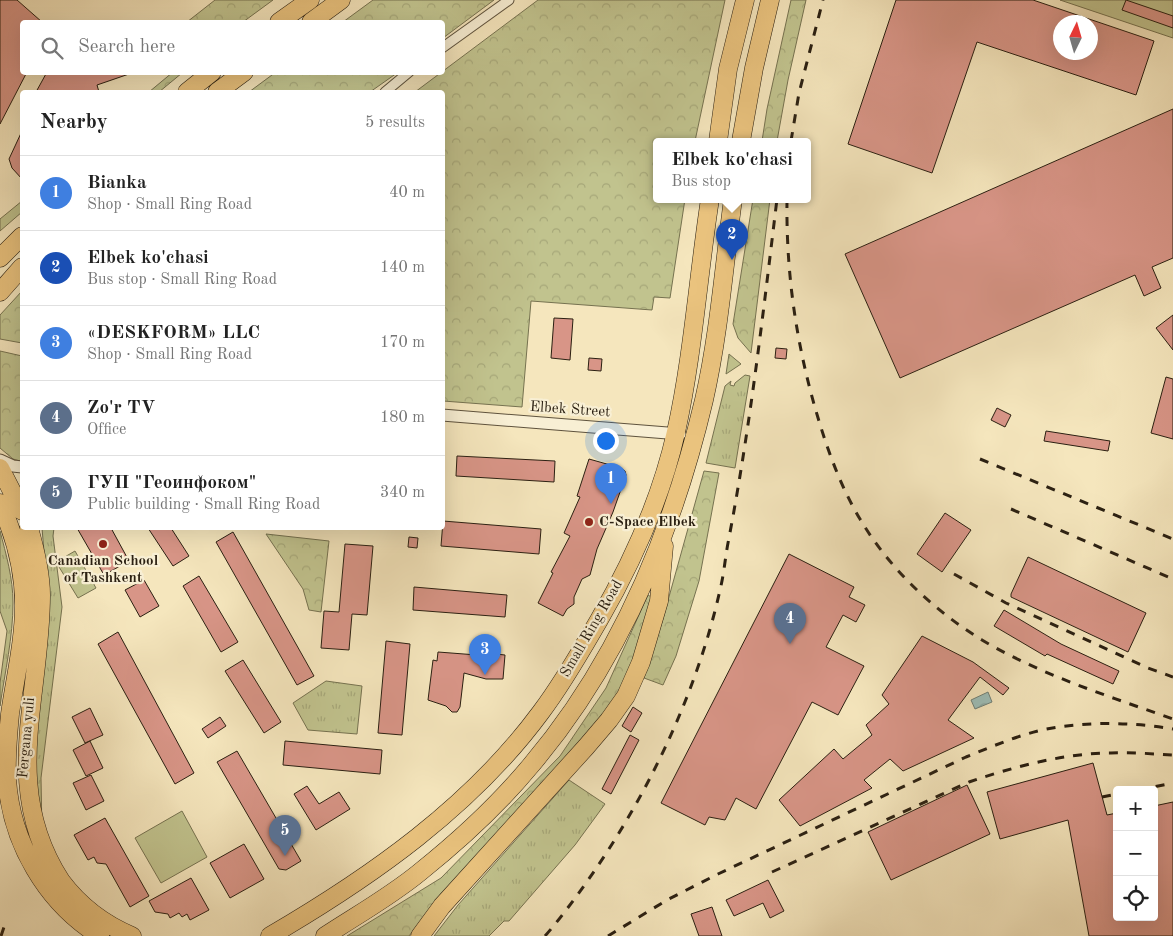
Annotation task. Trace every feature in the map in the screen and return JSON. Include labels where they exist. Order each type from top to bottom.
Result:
[{"type":"main road","points":[[282,20],[310,0]]},
{"type":"main road","points":[[314,20],[341,0]]},
{"type":"main road","points":[[718,138],[728,69],[745,0]]},
{"type":"main road","points":[[742,138],[754,68],[770,0]]},
{"type":"main road","points":[[190,90],[208,75]]},
{"type":"main road","points":[[220,90],[240,75]]},
{"type":"main road","name":"Small Ring Road","points":[[270,936],[410,844],[479,783],[542,712],[617,589],[650,517],[675,434],[694,326],[709,203]]},
{"type":"main road","name":"Small Ring Road","points":[[325,936],[392,892],[433,861],[476,823],[531,765],[570,714],[622,628],[644,583],[667,521],[694,436],[712,362],[732,203]]},
{"type":"main road","points":[[0,258],[20,238]]},
{"type":"main road","points":[[0,292],[20,269]]},
{"type":"main road","points":[[0,468],[20,507]]},
{"type":"main road","name":"Fergana yuli","points":[[0,503],[13,532],[19,552],[24,604],[24,626],[10,714],[7,780],[26,810],[36,837],[56,875],[94,915],[132,936]]},
{"type":"main road","points":[[420,936],[442,906],[586,747],[626,696],[641,662],[659,601],[667,521]]},
{"type":"main road","name":"Fergana yuli","points":[[30,530],[36,554],[40,583],[40,610],[17,797],[22,844],[45,884],[64,908],[100,936]]},
{"type":"main road","points":[[36,554],[37,530]]},
{"type":"street","points":[[445,46],[509,0]]},
{"type":"street","points":[[387,90],[405,75]]},
{"type":"street","name":"Elbek Street","points":[[445,415],[694,436]]},
{"type":"street","points":[[0,460],[13,466],[20,467]]},
{"type":"green space","points":[[215,0],[273,0],[246,20],[190,20]]},
{"type":"green space","points":[[373,0],[494,0],[445,37],[445,20],[346,20]]},
{"type":"green space","points":[[538,0],[725,0],[696,138],[653,138],[653,203],[684,203],[670,298],[654,297],[652,310],[531,301],[522,407],[445,401],[445,90],[418,90],[438,75],[445,75],[445,70]]},
{"type":"green space","points":[[791,0],[806,0],[778,138],[762,138]]},
{"type":"green space","points":[[1060,0],[1173,0],[1173,38]]},
{"type":"green space","points":[[169,75],[180,75],[161,90],[151,90]]},
{"type":"green space","points":[[272,75],[394,75],[373,90],[252,90]]},
{"type":"green space","points":[[20,203],[20,214],[0,231],[0,219]]},
{"type":"green space","points":[[752,203],[770,203],[751,353],[738,338],[733,324]]},
{"type":"green space","points":[[20,293],[20,343],[0,339],[0,315]]},
{"type":"green space","points":[[0,351],[20,356],[20,461],[13,459],[0,448]]},
{"type":"green space","points":[[729,354],[741,364],[726,374]]},
{"type":"green space","points":[[745,375],[750,376],[735,468],[706,463],[725,386],[731,381],[730,385],[734,386]]},
{"type":"green space","points":[[704,471],[719,473],[699,581],[676,656],[663,685],[644,678],[662,622]]},
{"type":"green space","points":[[42,530],[54,530],[62,607],[41,778],[42,835],[27,767],[48,599]]},
{"type":"green space","points":[[0,531],[7,557],[13,594],[13,616],[0,706],[0,683],[7,631],[0,611]]},
{"type":"green space","points":[[266,534],[329,541],[321,612],[309,610],[303,589]]},
{"type":"green space","points":[[75,551],[96,588],[78,598],[56,562]]},
{"type":"green space","points":[[648,595],[653,598],[642,638],[613,706],[425,915],[409,936],[347,936],[441,878],[560,756],[606,688]]},
{"type":"green space","points":[[326,681],[362,686],[357,734],[308,730],[293,703]]},
{"type":"green space","points":[[569,780],[605,804],[575,845],[509,921],[504,921],[489,936],[434,936],[458,905]]},
{"type":"green space","points":[[182,811],[207,857],[161,883],[135,838]]},
{"type":"water","points":[[988,692],[992,702],[975,709],[971,700]]},
{"type":"building","points":[[0,0],[17,0],[40,20],[20,20],[20,75],[25,75],[0,124]]},
{"type":"building","points":[[896,0],[1033,0],[1077,15],[1053,15],[1053,60],[1098,60],[1098,22],[1154,41],[1136,95],[977,42],[932,173],[848,144]]},
{"type":"building","points":[[1126,0],[1173,16],[1173,28],[1122,10]]},
{"type":"building","points":[[45,75],[126,75],[97,85],[98,90],[37,90]]},
{"type":"building","points":[[1173,109],[1173,258],[1152,267],[1161,288],[1144,296],[1135,275],[900,378],[845,254]]},
{"type":"building","points":[[20,135],[20,177],[12,168],[9,159]]},
{"type":"building","points":[[1173,315],[1173,350],[1156,328]]},
{"type":"building","points":[[554,318],[573,319],[570,360],[551,358]]},
{"type":"building","points":[[776,348],[787,349],[786,359],[775,358]]},
{"type":"building","points":[[589,358],[602,359],[601,371],[588,370]]},
{"type":"building","points":[[1166,377],[1173,379],[1173,439],[1151,433]]},
{"type":"building","points":[[997,408],[1011,415],[1005,427],[991,420]]},
{"type":"building","points":[[1046,431],[1110,441],[1108,451],[1044,441]]},
{"type":"building","points":[[457,456],[555,461],[554,482],[456,476]]},
{"type":"building","points":[[589,459],[621,468],[625,471],[626,475],[597,549],[590,575],[582,579],[574,597],[574,604],[567,609],[563,616],[538,603],[553,573],[551,572],[570,536],[564,533],[580,497],[577,496]]},
{"type":"building","points":[[945,513],[971,530],[942,572],[917,554]]},
{"type":"building","points":[[445,521],[541,529],[539,554],[441,546]]},
{"type":"building","name":"Canadian School of Tashkent","points":[[78,530],[112,530],[129,561],[104,575]]},
{"type":"building","points":[[149,530],[172,530],[189,556],[173,566]]},
{"type":"building","points":[[233,532],[314,676],[297,685],[216,542]]},
{"type":"building","points":[[409,537],[418,538],[417,548],[408,547]]},
{"type":"building","points":[[345,544],[373,546],[367,615],[352,614],[349,650],[321,648],[324,611],[339,612]]},
{"type":"building","points":[[789,554],[854,587],[849,597],[865,605],[856,622],[843,615],[826,647],[864,666],[838,715],[812,702],[756,809],[736,798],[725,820],[709,817],[705,825],[661,803]]},
{"type":"building","points":[[1028,557],[1146,613],[1128,652],[1011,597]]},
{"type":"building","points":[[199,576],[238,642],[221,652],[183,586]]},
{"type":"building","points":[[144,580],[159,606],[140,617],[125,590]]},
{"type":"building","points":[[414,587],[507,595],[505,617],[413,610]]},
{"type":"building","points":[[1004,610],[1061,644],[1119,671],[1113,684],[1047,654],[1045,656],[994,626]]},
{"type":"building","points":[[118,632],[194,773],[175,784],[98,644]]},
{"type":"building","points":[[922,636],[973,662],[1009,688],[1003,695],[980,677],[948,720],[974,738],[903,771],[890,759],[864,780],[872,788],[800,826],[779,800],[834,749],[843,759],[872,735],[866,725],[889,704],[882,695]]},
{"type":"building","points":[[386,641],[410,644],[402,735],[378,733]]},
{"type":"building","points":[[438,652],[477,655],[477,652],[505,655],[503,679],[486,679],[464,673],[460,707],[457,712],[452,712],[446,706],[428,700],[433,660],[437,661]]},
{"type":"building","points":[[243,660],[281,722],[264,733],[225,671]]},
{"type":"building","points":[[633,707],[642,713],[631,732],[622,726]]},
{"type":"building","points":[[90,708],[103,735],[85,743],[72,717]]},
{"type":"building","points":[[220,717],[226,726],[208,738],[202,729]]},
{"type":"building","points":[[630,735],[639,740],[611,794],[602,789]]},
{"type":"building","points":[[90,741],[103,768],[86,776],[73,750]]},
{"type":"building","points":[[285,741],[382,750],[380,774],[283,765]]},
{"type":"building","points":[[237,751],[301,861],[286,870],[279,869],[217,762]]},
{"type":"building","points":[[1093,763],[1107,815],[1113,814],[1113,921],[1158,921],[1158,805],[1173,802],[1173,936],[1089,936],[1068,820],[1000,839],[987,792]]},
{"type":"building","points":[[91,775],[104,801],[86,810],[73,783]]},
{"type":"building","points":[[967,785],[990,834],[891,880],[868,832]]},
{"type":"building","points":[[307,786],[319,804],[339,792],[350,809],[316,830],[294,794]]},
{"type":"building","points":[[105,818],[149,896],[130,907],[106,864],[97,863],[94,857],[88,860],[74,835]]},
{"type":"building","points":[[244,844],[264,879],[230,898],[210,863]]},
{"type":"building","points":[[191,878],[209,910],[190,920],[187,914],[182,917],[179,913],[170,918],[168,914],[155,912],[149,901]]},
{"type":"building","points":[[768,880],[784,911],[770,918],[763,903],[734,916],[726,900]]},
{"type":"building","points":[[712,907],[722,936],[699,936],[691,914]]},
{"type":"railway","points":[[792,138],[799,93],[823,0]]},
{"type":"railway","points":[[545,936],[586,883],[608,850],[649,780],[684,705],[698,667],[723,578],[756,371],[777,203]]},
{"type":"railway","points":[[787,203],[790,277],[807,379],[839,478],[852,506],[884,554],[914,587],[946,615],[982,640],[1051,674],[1173,719]]},
{"type":"railway","points":[[980,459],[1173,539]]},
{"type":"railway","points":[[1011,509],[1173,579]]},
{"type":"railway","points":[[954,574],[1006,603],[1148,668],[1173,677]]},
{"type":"railway","points":[[608,936],[667,900],[718,874],[966,757],[1023,735],[1058,727],[1091,724],[1141,725],[1173,729]]},
{"type":"railway","points":[[772,872],[969,782],[1003,771],[1076,755],[1127,753],[1173,755]]},
{"type":"railway","points":[[1158,786],[1173,783]]},
{"type":"railway","points":[[1102,797],[1113,795]]},
{"type":"railway","points":[[1,936],[6,921]]},
{"type":"place","name":"Elbek ko'chasi","points":[[732,260]]},
{"type":"place","name":"Bianka","points":[[611,504]]},
{"type":"place","name":"C-Space Elbek","points":[[589,522]]},
{"type":"place","name":"Canadian School of Tashkent","points":[[103,544]]},
{"type":"place","name":"Zo'r TV","points":[[790,644]]},
{"type":"place","name":"«DESKFORM» LLC","points":[[485,675]]},
{"type":"place","name":"ГУП \"Геоинфоком\"","points":[[285,856]]}]
